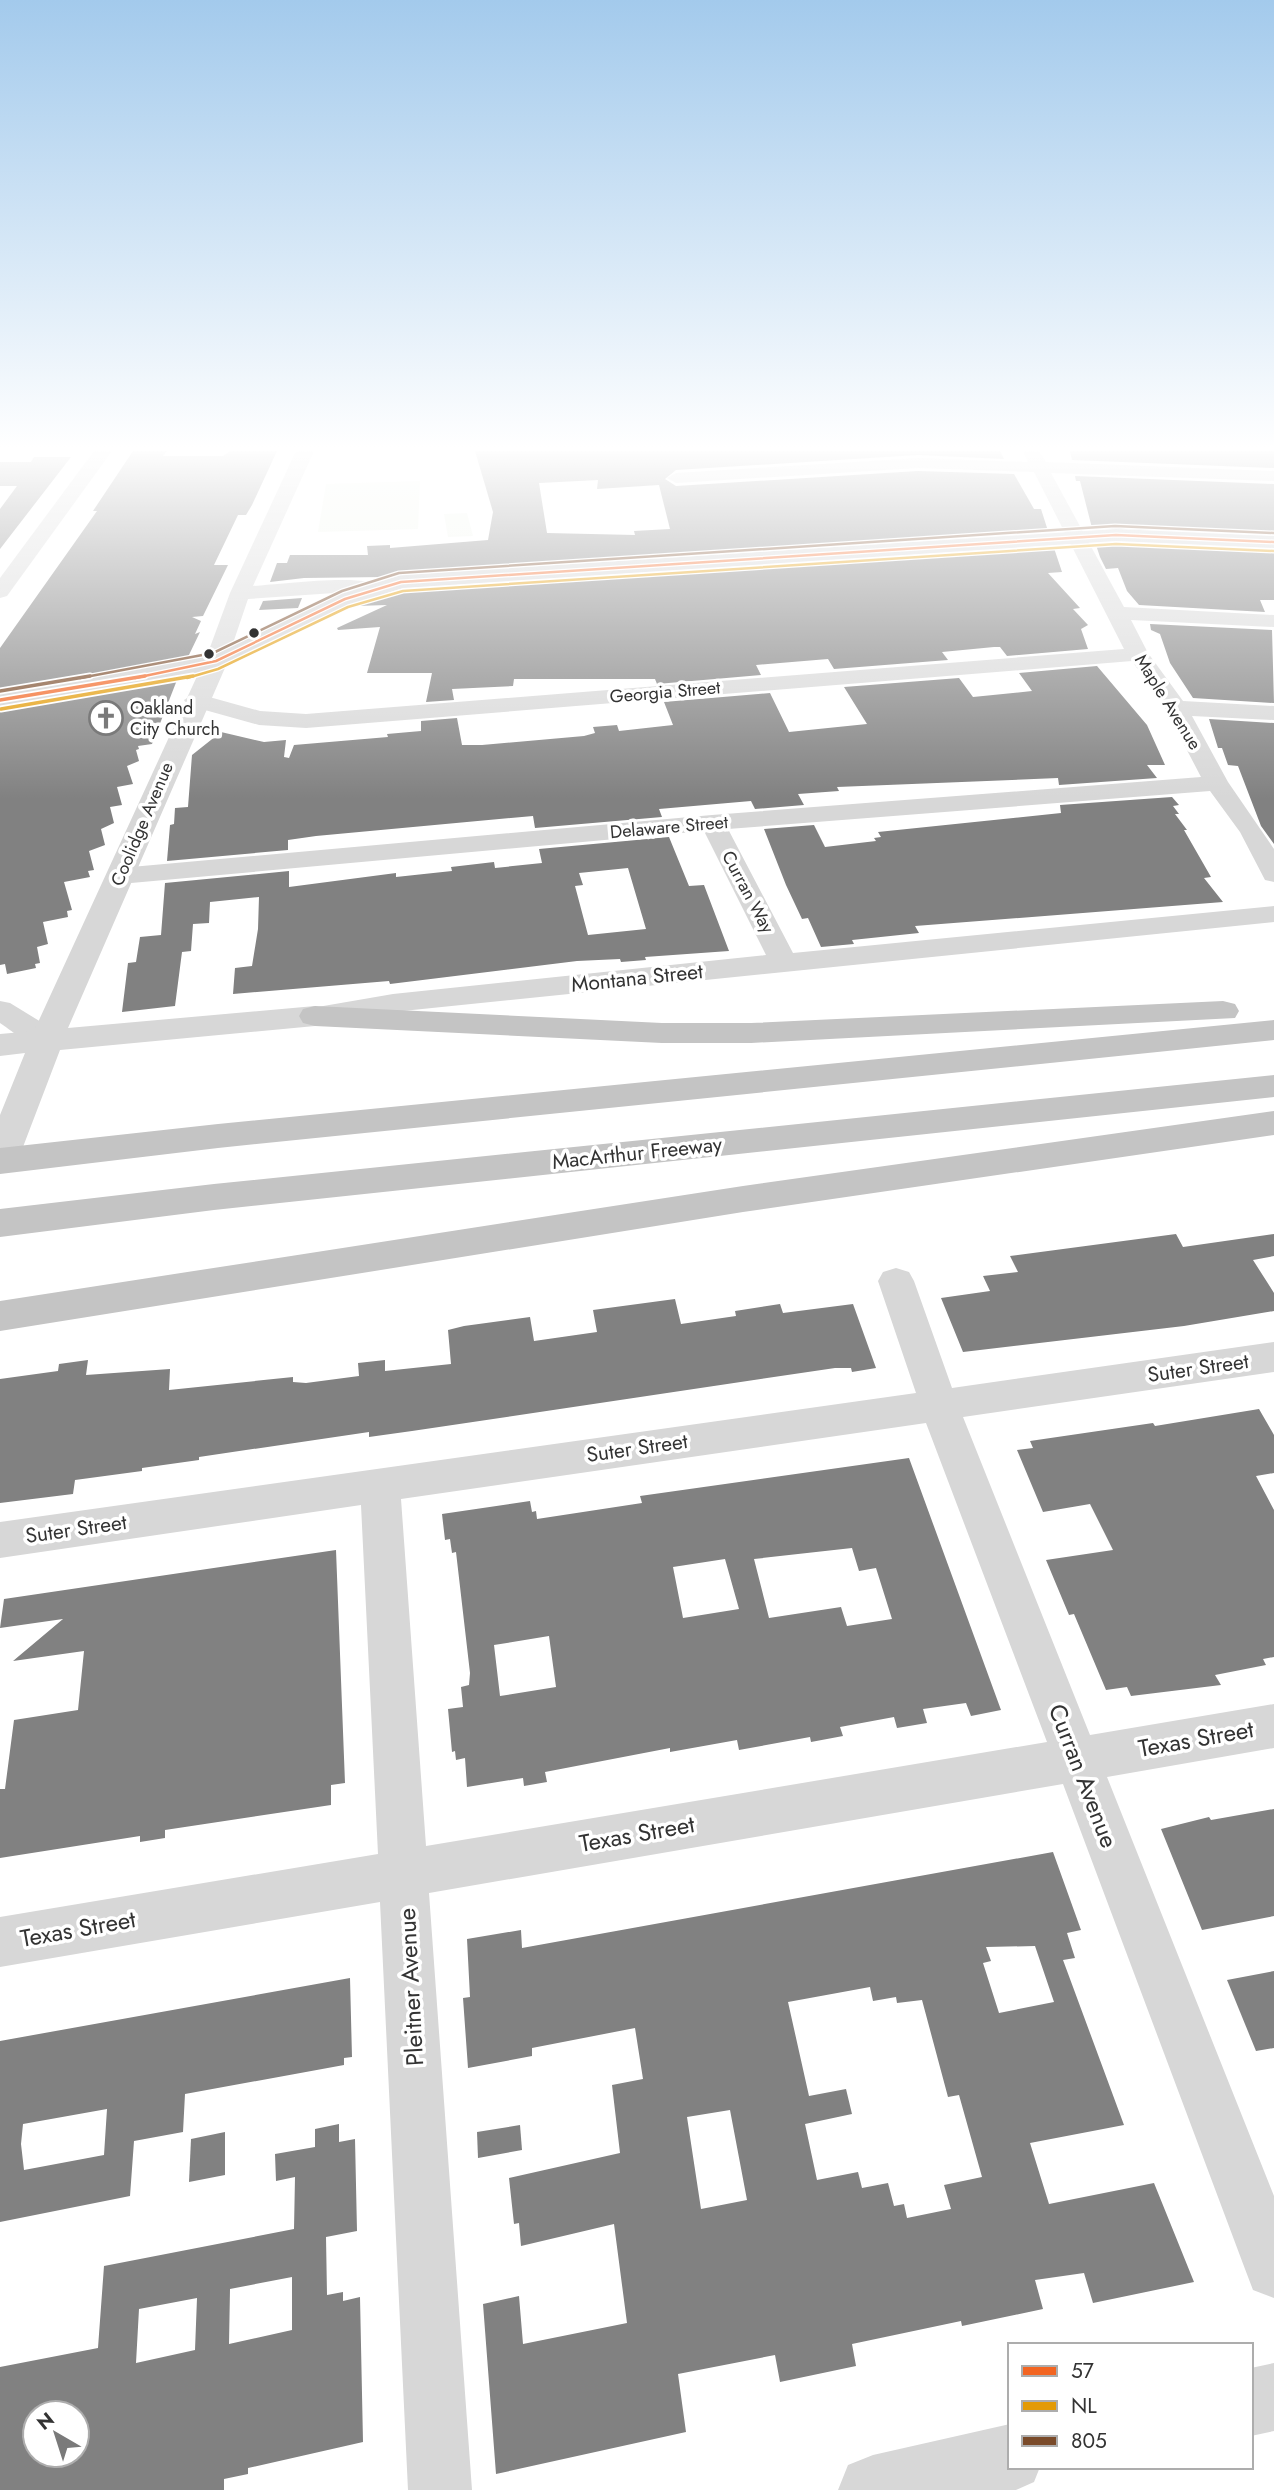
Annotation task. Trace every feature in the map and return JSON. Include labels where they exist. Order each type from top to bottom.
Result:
[{"type":"highway","points":[[314,1016],[662,1033],[751,1033],[1270,1016]]},
{"type":"highway","points":[[0,1161],[1270,1016]]},
{"type":"highway","name":"MacArthur Freeway","points":[[0,1223],[69,1213],[1274,1086]]},
{"type":"highway","points":[[0,1315],[743,1199],[1274,1123]]},
{"type":"main road","points":[[0,700],[181,670],[216,661],[373,588],[426,580],[620,567]]},
{"type":"street","points":[[0,592],[18,567]]},
{"type":"street","name":"Coolidge Avenue","points":[[0,1161],[48,1040],[195,700],[216,661],[252,567]]},
{"type":"street","name":"Maple Avenue","points":[[1093,567],[1138,654],[1176,708],[1217,783],[1263,832],[1274,874]]},
{"type":"street","points":[[240,593],[349,586],[373,588]]},
{"type":"street","points":[[1115,613],[1274,621]]},
{"type":"street","name":"Georgia Street","points":[[195,700],[259,718],[306,721],[1138,654]]},
{"type":"street","points":[[1176,708],[1274,713]]},
{"type":"street","name":"Delaware Street","points":[[120,876],[712,823],[1217,783]]},
{"type":"street","name":"Curran Way","points":[[712,823],[784,962]]},
{"type":"street","name":"Montana Street","points":[[0,1045],[314,1016],[393,1003],[1274,914]]},
{"type":"street","points":[[0,1010],[48,1040]]},
{"type":"street","name":"Curran Avenue","points":[[896,1281],[939,1405],[1274,2269]]},
{"type":"street","name":"Suter Street","points":[[0,1539],[1274,1357]]},
{"type":"street","name":"Pleitner Avenue","points":[[380,1485],[440,2490]]},
{"type":"street","name":"Texas Street","points":[[0,1942],[1274,1726]]},
{"type":"street","points":[[1253,2402],[1274,2397]]},
{"type":"street","points":[[873,2490],[1008,2458]]},
{"type":"building","points":[[57,567],[227,567],[203,616],[192,617],[201,621],[195,634],[200,632],[188,657],[0,690],[0,648]]},
{"type":"building","points":[[275,567],[477,567],[401,572],[384,577],[304,578],[270,582]]},
{"type":"building","points":[[763,567],[1060,567],[1062,572],[1048,573],[1080,608],[1073,609],[1088,625],[1081,629],[1088,649],[1007,656],[1000,647],[994,647],[942,652],[948,660],[834,669],[828,659],[756,665],[761,675],[657,684],[655,679],[514,679],[513,686],[452,689],[454,700],[426,702],[432,673],[367,673],[380,627],[337,628],[387,605],[357,606],[403,591]]},
{"type":"building","points":[[1105,567],[1274,567],[1274,600],[1260,600],[1265,612],[1139,605],[1127,591],[1118,568]]},
{"type":"building","points":[[302,598],[298,608],[259,610],[263,601]]},
{"type":"building","points":[[1150,624],[1272,630],[1274,703],[1193,698],[1170,663],[1160,634],[1151,630]]},
{"type":"building","points":[[1097,666],[1147,725],[1165,765],[1147,765],[1157,778],[1059,785],[1058,778],[837,787],[839,791],[798,794],[804,805],[755,809],[751,801],[659,809],[662,817],[535,828],[533,816],[316,836],[288,840],[288,850],[167,861],[170,825],[174,824],[175,808],[188,807],[192,755],[221,732],[264,742],[286,740],[284,757],[289,758],[294,745],[388,737],[387,734],[421,731],[421,721],[457,718],[462,745],[482,745],[584,736],[595,733],[593,727],[617,725],[619,731],[673,725],[664,702],[770,693],[789,732],[867,724],[844,687],[959,678],[973,697],[1032,691],[1019,673]]},
{"type":"building","points":[[177,680],[152,744],[138,746],[139,749],[136,750],[139,761],[127,766],[133,784],[117,787],[122,805],[110,807],[114,823],[101,829],[105,845],[89,851],[94,870],[88,871],[90,877],[64,882],[72,910],[67,911],[68,917],[43,922],[48,944],[37,947],[40,963],[35,964],[36,968],[7,974],[5,964],[0,965],[0,709]]},
{"type":"building","points":[[1209,719],[1274,723],[1274,844],[1261,826],[1238,766],[1228,765],[1222,748],[1218,748]]},
{"type":"building","points":[[1172,797],[1179,805],[1173,806],[1179,814],[1175,814],[1187,830],[1184,830],[1211,877],[1204,878],[1223,902],[915,926],[919,933],[852,940],[854,944],[821,947],[808,918],[802,919],[764,829],[814,825],[825,847],[876,841],[874,838],[881,837],[878,832],[1061,813],[1060,805]]},
{"type":"building","points":[[669,837],[689,886],[704,885],[729,951],[645,957],[646,960],[621,962],[620,959],[577,961],[390,984],[389,981],[233,994],[235,968],[252,966],[258,929],[259,897],[210,902],[209,923],[193,924],[191,951],[182,952],[175,1006],[122,1012],[128,963],[136,962],[140,937],[161,935],[165,883],[289,871],[289,887],[396,873],[396,877],[452,871],[451,867],[494,862],[495,868],[542,863],[539,849]],"holes":[[[628,868],[646,929],[588,935],[575,886],[583,885],[579,873]]]},
{"type":"building","points":[[1176,1234],[1183,1247],[1274,1234],[1274,1256],[1253,1260],[1274,1293],[1274,1311],[1184,1326],[963,1352],[941,1298],[990,1291],[983,1276],[1018,1272],[1010,1256]]},
{"type":"building","points":[[675,1299],[681,1324],[736,1316],[735,1311],[780,1304],[783,1313],[853,1304],[876,1368],[852,1372],[851,1368],[835,1368],[412,1431],[369,1437],[369,1432],[199,1457],[199,1460],[142,1468],[142,1471],[75,1480],[73,1494],[0,1503],[0,1379],[58,1371],[59,1364],[88,1360],[86,1375],[170,1369],[169,1390],[293,1377],[293,1382],[306,1383],[359,1376],[358,1363],[385,1360],[385,1371],[451,1364],[448,1330],[464,1326],[530,1317],[534,1341],[597,1332],[593,1310]]},
{"type":"building","points":[[1259,1409],[1274,1435],[1274,1473],[1256,1476],[1274,1510],[1274,1657],[1263,1659],[1266,1665],[1215,1675],[1221,1685],[1131,1696],[1127,1687],[1106,1690],[1074,1614],[1069,1615],[1046,1560],[1113,1550],[1090,1504],[1043,1512],[1017,1450],[1033,1448],[1030,1441],[1153,1423],[1155,1426]]},
{"type":"building","points":[[909,1458],[1001,1710],[971,1716],[966,1703],[923,1709],[927,1723],[897,1728],[894,1717],[840,1727],[843,1736],[811,1742],[810,1737],[739,1750],[737,1740],[670,1752],[670,1748],[545,1772],[547,1782],[524,1786],[523,1778],[467,1787],[465,1758],[456,1760],[455,1751],[452,1752],[448,1709],[463,1707],[461,1687],[469,1685],[470,1673],[456,1552],[452,1553],[450,1539],[445,1540],[442,1514],[530,1501],[532,1512],[536,1511],[537,1519],[642,1503],[640,1496]],"holes":[[[852,1548],[859,1571],[876,1568],[892,1619],[847,1626],[841,1607],[769,1618],[754,1559]],[[725,1559],[739,1609],[683,1618],[673,1567]],[[549,1636],[556,1687],[500,1696],[494,1645]]]},
{"type":"building","points":[[336,1550],[345,1783],[331,1785],[331,1805],[165,1830],[165,1838],[140,1842],[140,1836],[0,1858],[0,1789],[5,1789],[14,1720],[78,1710],[84,1651],[13,1661],[63,1619],[0,1628],[4,1599]]},
{"type":"building","points":[[1274,1809],[1274,1916],[1202,1930],[1161,1829],[1209,1817],[1211,1820]]},
{"type":"building","points":[[1053,1852],[1081,1930],[1067,1933],[1075,1958],[1063,1960],[1124,2125],[1030,2143],[1049,2204],[1154,2183],[1194,2282],[1093,2303],[1084,2273],[1035,2280],[1043,2309],[962,2326],[961,2321],[852,2344],[856,2366],[780,2382],[775,2355],[678,2374],[686,2432],[496,2474],[483,2304],[519,2296],[523,2344],[627,2323],[614,2224],[521,2246],[519,2223],[514,2224],[509,2178],[620,2153],[612,2085],[643,2079],[635,2028],[532,2048],[532,2056],[468,2068],[463,1998],[470,1997],[467,1939],[521,1930],[522,1948]],"holes":[[[1035,1946],[1054,2002],[999,2013],[983,1963],[991,1961],[986,1947]],[[870,1987],[873,2001],[896,1997],[897,2003],[922,2000],[948,2097],[959,2095],[982,2177],[944,2185],[951,2209],[907,2218],[904,2204],[894,2206],[888,2183],[862,2188],[858,2172],[817,2180],[805,2124],[852,2114],[846,2089],[809,2096],[788,2002]],[[730,2110],[747,2200],[701,2209],[687,2117]]]},
{"type":"building","points":[[1274,1971],[1274,2048],[1256,2051],[1227,1980]]},
{"type":"building","points":[[350,1978],[352,2057],[344,2058],[344,2065],[185,2094],[183,2132],[134,2141],[130,2196],[0,2222],[0,2041]],"holes":[[[107,2109],[104,2155],[24,2170],[21,2144],[23,2124]]]},
{"type":"building","points":[[339,2124],[339,2142],[355,2139],[357,2231],[326,2237],[327,2295],[343,2292],[343,2301],[360,2297],[363,2442],[248,2468],[248,2474],[224,2479],[224,2490],[0,2490],[0,2367],[98,2348],[104,2266],[294,2229],[295,2177],[276,2181],[275,2154],[315,2147],[315,2129]],"holes":[[[292,2277],[292,2330],[229,2344],[230,2289]],[[197,2298],[195,2350],[136,2363],[139,2309]]]},
{"type":"building","points":[[520,2125],[522,2150],[478,2158],[477,2132]]},
{"type":"building","points":[[225,2132],[225,2175],[189,2182],[191,2139]]},
{"type":"transit line","name":"805","points":[[0,691],[213,653],[342,591],[399,573],[487,567]]},
{"type":"transit line","name":"57","points":[[0,700],[181,670],[216,661],[345,599],[401,582],[626,567]]},
{"type":"transit line","name":"NL","points":[[1,709],[182,679],[218,669],[348,607],[403,591],[764,567]]},
{"type":"place","name":"Oakland City Church","points":[[106,718]]}]
